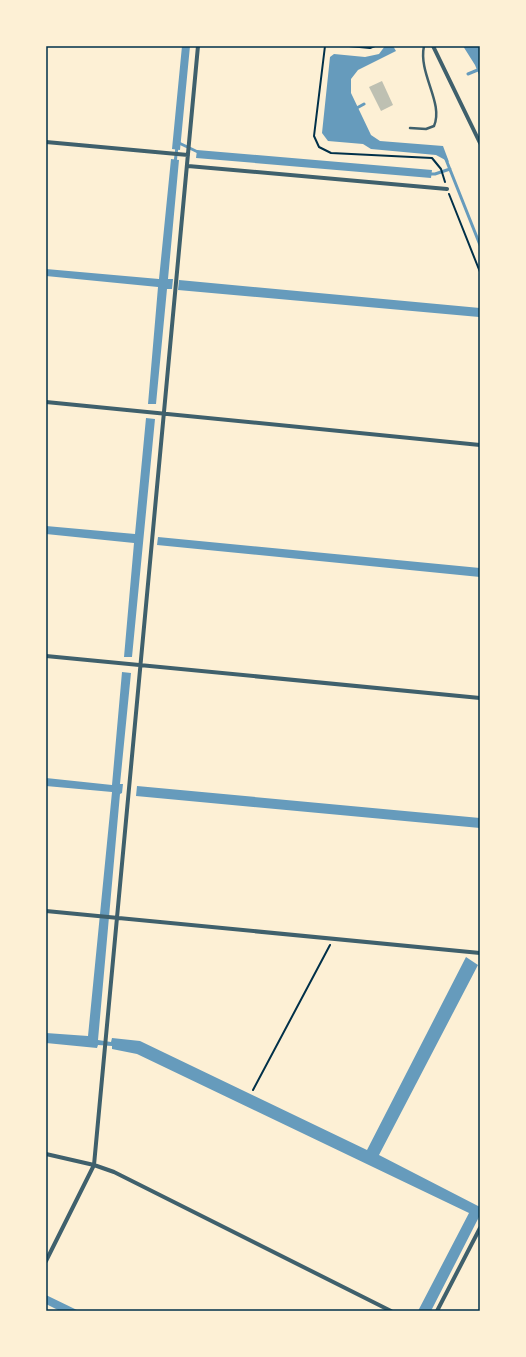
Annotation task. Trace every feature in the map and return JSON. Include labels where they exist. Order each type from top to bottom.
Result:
[{"type":"street","points":[[46,1261],[94,1165],[115,918],[188,166],[198,46]]},
{"type":"street","points":[[433,46],[480,143]]},
{"type":"street","points":[[46,142],[179,154],[188,153]]},
{"type":"street","points":[[188,166],[448,188]]},
{"type":"street","points":[[46,402],[480,444]]},
{"type":"street","points":[[46,656],[480,698]]},
{"type":"street","points":[[46,911],[480,953]]},
{"type":"street","points":[[46,1154],[94,1165],[114,1172],[391,1311]]},
{"type":"street","points":[[437,1311],[480,1228]]},
{"type":"lane","points":[[410,128],[426,129],[434,126],[437,120],[436,104],[425,76],[424,46]]},
{"type":"path","points":[[324,46],[314,136],[319,147],[331,153],[432,158],[441,169],[480,272]]},
{"type":"path","points":[[349,46],[370,48],[375,46]]},
{"type":"path","points":[[253,1090],[334,939]]},
{"type":"water","points":[[182,46],[190,46],[180,150],[172,149]]},
{"type":"water","points":[[385,46],[393,46],[396,51],[358,70],[351,79],[351,93],[371,135],[380,141],[443,146],[449,162],[436,155],[371,149],[363,144],[328,141],[322,133],[330,57],[334,54],[365,57],[379,54]]},
{"type":"water","points":[[463,46],[480,46],[480,77],[475,65]]},
{"type":"water","points":[[197,150],[432,170],[431,178],[196,158]]},
{"type":"water","points":[[171,159],[179,160],[168,279],[173,279],[172,289],[167,289],[156,404],[148,404],[158,287],[46,276],[46,269],[159,279]]},
{"type":"water","points":[[179,280],[480,308],[480,321],[479,317],[178,290]]},
{"type":"water","points":[[146,418],[155,419],[132,657],[124,657],[134,543],[46,534],[46,526],[135,534]]},
{"type":"water","points":[[158,537],[480,568],[480,577],[157,545]]},
{"type":"water","points":[[122,672],[131,673],[120,784],[123,784],[122,793],[120,794],[98,1040],[111,1042],[112,1038],[140,1041],[367,1150],[466,957],[478,965],[379,1155],[480,1207],[480,1215],[431,1311],[418,1311],[469,1213],[137,1054],[112,1049],[112,1046],[98,1045],[97,1048],[46,1043],[46,1033],[88,1036],[112,792],[46,786],[46,778],[112,785]]},
{"type":"water","points":[[137,786],[480,818],[480,828],[136,796]]},
{"type":"water","points":[[46,1295],[79,1311],[60,1311],[46,1304]]},
{"type":"building","points":[[382,81],[393,105],[381,111],[369,87]]},
{"type":"waterway","points":[[468,74],[480,69]]},
{"type":"waterway","points":[[355,109],[364,104]]},
{"type":"waterway","points":[[179,143],[200,153]]},
{"type":"waterway","points":[[175,163],[177,147]]},
{"type":"waterway","points":[[445,157],[480,245]]},
{"type":"waterway","points":[[429,174],[435,174],[450,169]]}]
